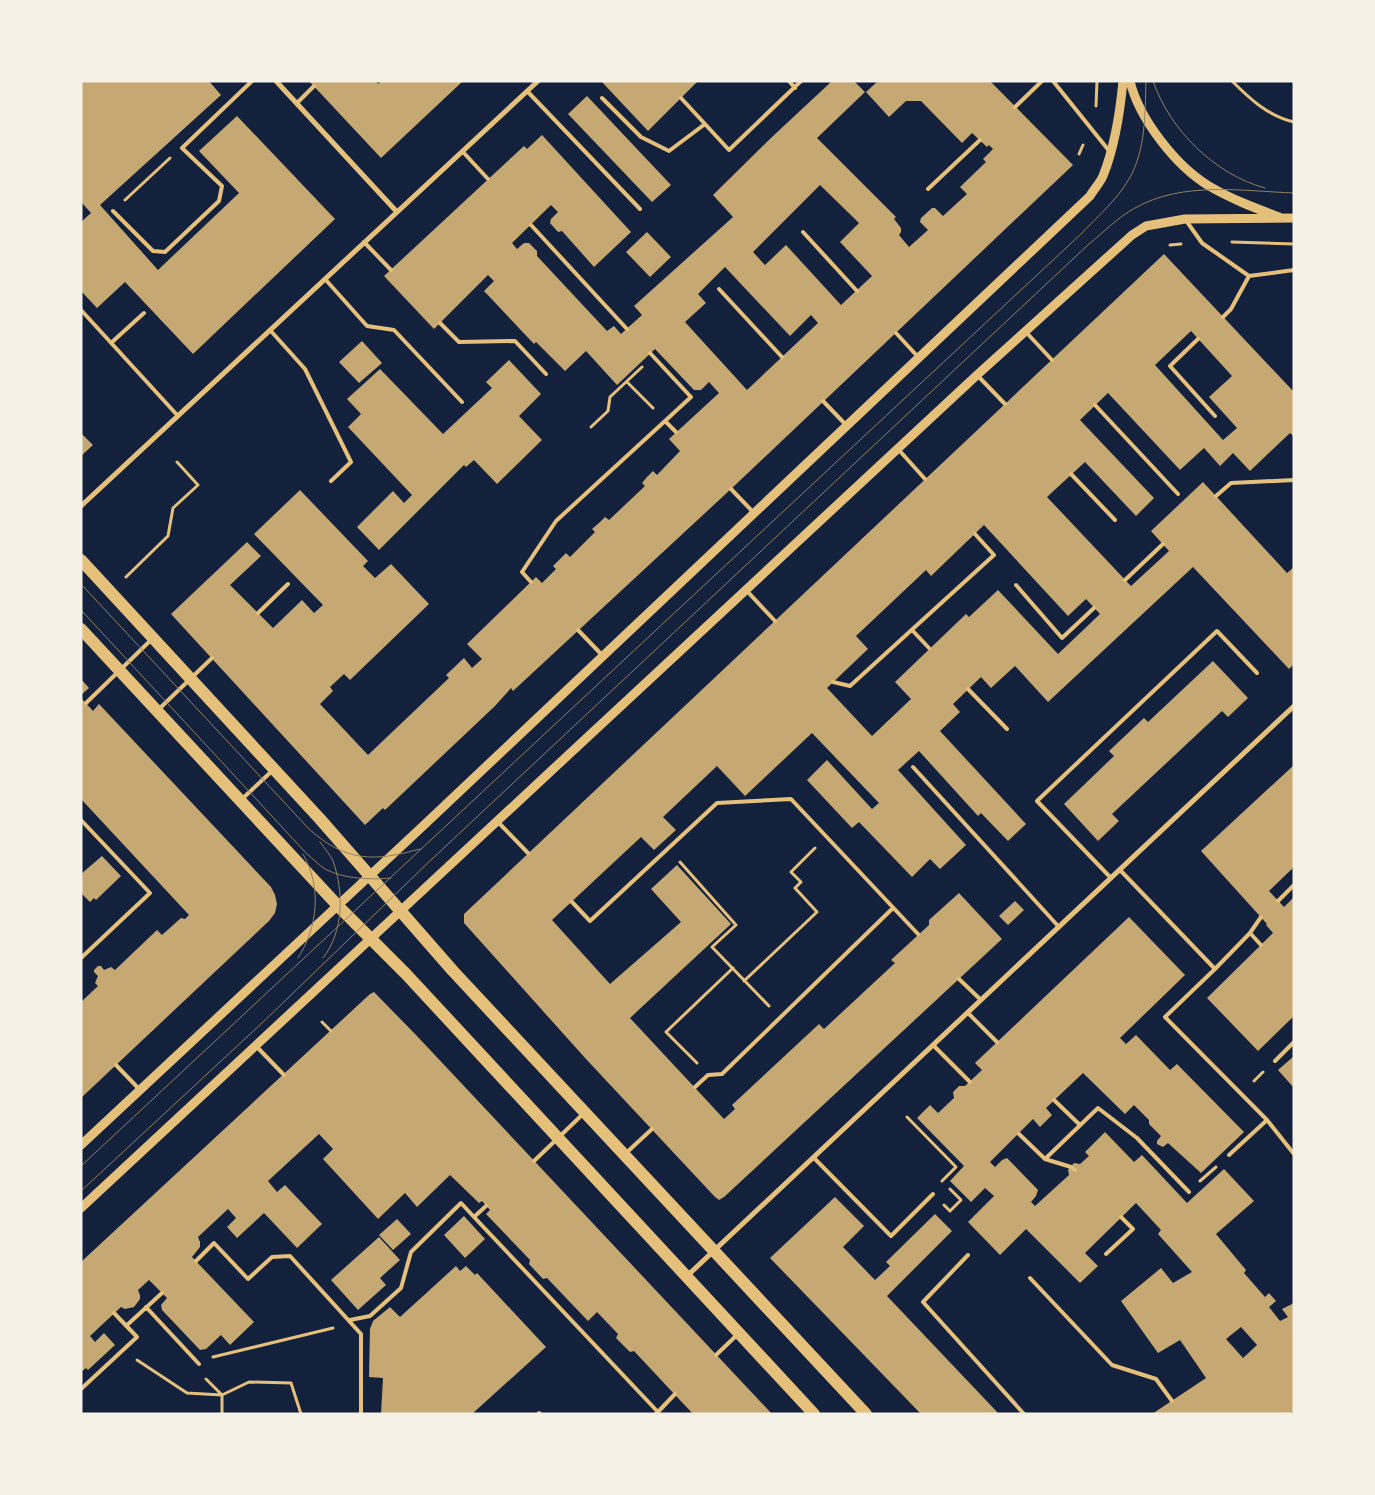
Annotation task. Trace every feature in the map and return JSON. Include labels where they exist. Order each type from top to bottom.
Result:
[{"type":"main road","points":[[81,560],[370,875],[453,971],[866,1414]]},
{"type":"main road","points":[[81,628],[338,905],[406,974],[814,1414]]},
{"type":"street","points":[[276,81],[397,212]]},
{"type":"street","points":[[81,506],[538,81]]},
{"type":"street","points":[[81,1145],[1090,196],[1102,177],[1110,152],[1119,114],[1123,81]]},
{"type":"street","points":[[1130,81],[1140,108],[1151,126],[1162,142],[1193,174],[1226,195],[1284,218]]},
{"type":"street","points":[[81,1208],[977,375],[1132,235],[1146,226],[1185,220],[1294,218]]},
{"type":"street","points":[[686,1277],[1294,706]]},
{"type":"lane","points":[[113,210],[153,251],[165,252],[219,201],[222,186],[182,148],[252,81]]},
{"type":"lane","points":[[789,81],[795,88]]},
{"type":"lane","points":[[681,98],[729,150],[802,81]]},
{"type":"lane","points":[[1015,107],[1042,81]]},
{"type":"lane","points":[[1053,81],[1110,152]]},
{"type":"lane","points":[[296,103],[314,86]]},
{"type":"lane","points":[[527,91],[640,209]]},
{"type":"lane","points":[[602,98],[641,138],[669,151],[705,124]]},
{"type":"lane","points":[[928,189],[980,140]]},
{"type":"lane","points":[[463,152],[488,179]]},
{"type":"lane","points":[[1185,220],[1202,243],[1249,276],[1294,270]]},
{"type":"lane","points":[[531,225],[627,329]]},
{"type":"lane","points":[[802,232],[857,291]]},
{"type":"lane","points":[[364,242],[391,270]]},
{"type":"lane","points":[[1223,317],[1231,309],[1249,276]]},
{"type":"lane","points":[[325,279],[367,326],[394,330],[462,402]]},
{"type":"lane","points":[[719,289],[782,357]]},
{"type":"lane","points":[[81,310],[178,416]]},
{"type":"lane","points":[[111,343],[144,313]]},
{"type":"lane","points":[[440,323],[458,342],[515,341],[546,374]]},
{"type":"lane","points":[[270,330],[305,369],[351,462],[331,482]]},
{"type":"lane","points":[[1025,331],[1052,360]]},
{"type":"lane","points":[[896,333],[919,358]]},
{"type":"lane","points":[[1198,339],[1170,366],[1216,416]]},
{"type":"lane","points":[[532,582],[522,572],[556,521],[690,397],[652,355]]},
{"type":"lane","points":[[977,375],[1005,404]]},
{"type":"lane","points":[[823,400],[847,426]]},
{"type":"lane","points":[[1095,406],[1178,494]]},
{"type":"lane","points":[[665,421],[676,432]]},
{"type":"lane","points":[[898,449],[925,479]]},
{"type":"lane","points":[[1071,474],[1115,520]]},
{"type":"lane","points":[[1216,496],[1231,483],[1294,480]]},
{"type":"lane","points":[[731,489],[754,513]]},
{"type":"lane","points":[[833,682],[850,686],[994,555],[975,534]]},
{"type":"lane","points":[[1125,580],[1163,544]]},
{"type":"lane","points":[[258,613],[288,584]]},
{"type":"lane","points":[[1016,586],[1062,638],[1094,608]]},
{"type":"lane","points":[[746,590],[775,621]]},
{"type":"lane","points":[[578,630],[603,656]]},
{"type":"lane","points":[[912,630],[929,648]]},
{"type":"lane","points":[[1111,878],[1037,801],[1216,631],[1257,673]]},
{"type":"lane","points":[[86,703],[154,638]]},
{"type":"lane","points":[[158,710],[212,658]]},
{"type":"lane","points":[[968,689],[1007,730]]},
{"type":"lane","points":[[913,767],[1058,927]]},
{"type":"lane","points":[[240,800],[274,769]]},
{"type":"lane","points":[[572,902],[590,921],[717,804],[792,799],[918,934]]},
{"type":"lane","points":[[81,820],[150,893],[81,958]]},
{"type":"lane","points":[[497,821],[528,854]]},
{"type":"lane","points":[[1120,870],[1214,969]]},
{"type":"lane","points":[[1278,901],[1294,885]]},
{"type":"lane","points":[[695,1087],[708,1074],[722,1074],[893,908]]},
{"type":"lane","points":[[1261,917],[1250,933],[1165,1017],[1266,1120],[1294,1154]]},
{"type":"lane","points":[[1250,933],[1261,945]]},
{"type":"lane","points":[[959,979],[981,1000]]},
{"type":"lane","points":[[968,1013],[997,1042]]},
{"type":"lane","points":[[1275,1060],[1294,1042]]},
{"type":"lane","points":[[933,1045],[970,1082]]},
{"type":"lane","points":[[255,1046],[284,1075]]},
{"type":"lane","points":[[116,1065],[140,1090]]},
{"type":"lane","points":[[1054,1100],[1080,1125]]},
{"type":"lane","points":[[1045,1160],[1098,1108],[1137,1138],[1189,1192]]},
{"type":"lane","points":[[534,1161],[584,1113]]},
{"type":"lane","points":[[1229,1155],[1266,1120]]},
{"type":"lane","points":[[624,1155],[652,1129]]},
{"type":"lane","points":[[1019,1134],[1045,1160],[1071,1167],[1074,1170]]},
{"type":"lane","points":[[814,1158],[891,1236],[933,1194]]},
{"type":"lane","points":[[350,1320],[370,1316],[401,1288],[410,1252],[461,1203],[656,1412],[675,1394]]},
{"type":"lane","points":[[474,1217],[486,1206]]},
{"type":"lane","points":[[1106,1254],[1133,1229],[1121,1217]]},
{"type":"lane","points":[[196,1260],[214,1243],[248,1279],[272,1257],[290,1256],[361,1334],[361,1414]]},
{"type":"lane","points":[[968,1255],[923,1302],[1024,1414]]},
{"type":"lane","points":[[1030,1278],[1112,1365],[1156,1379],[1172,1401]]},
{"type":"lane","points":[[126,1326],[162,1293]]},
{"type":"lane","points":[[146,1307],[199,1364]]},
{"type":"lane","points":[[81,1389],[137,1337],[114,1313]]},
{"type":"lane","points":[[716,1355],[739,1334]]},
{"type":"path","points":[[1095,110],[1097,81]]},
{"type":"path","points":[[1232,81],[1260,106],[1275,116],[1294,122]]},
{"type":"path","points":[[113,210],[182,148]]},
{"type":"path","points":[[1228,242],[1294,244]]},
{"type":"path","points":[[591,427],[608,411],[610,397],[652,355]]},
{"type":"path","points":[[627,382],[665,421]]},
{"type":"path","points":[[126,578],[168,536],[173,508],[198,485],[177,462]]},
{"type":"path","points":[[744,981],[817,912],[795,888],[801,882],[791,872],[827,837]]},
{"type":"path","points":[[668,849],[736,924],[712,947],[780,1018]]},
{"type":"path","points":[[708,1074],[666,1032],[733,968]]},
{"type":"path","points":[[322,1022],[331,1031]]},
{"type":"path","points":[[1241,1094],[1275,1060]]},
{"type":"path","points":[[907,1117],[956,1167],[942,1181],[961,1200],[950,1211],[933,1194]]},
{"type":"path","points":[[1189,1192],[1229,1155]]},
{"type":"path","points":[[222,1414],[222,1396],[200,1372],[199,1364],[204,1359],[345,1325],[350,1320]]},
{"type":"path","points":[[123,1350],[187,1393],[222,1396],[249,1382],[291,1383],[300,1414]]},
{"type":"building","points":[[81,81],[209,81],[221,95],[100,205],[158,270],[239,193],[199,151],[237,116],[335,219],[193,354],[125,282],[97,308],[81,291],[81,222],[91,213],[81,202]]},
{"type":"building","points":[[309,81],[376,81],[378,84],[381,81],[463,81],[381,158]]},
{"type":"building","points":[[601,81],[698,81],[648,131]]},
{"type":"building","points":[[832,81],[854,81],[865,92],[817,138],[896,217],[894,219],[901,228],[899,235],[909,247],[928,230],[920,222],[921,218],[932,208],[935,208],[943,216],[967,194],[960,187],[986,162],[983,159],[993,149],[989,145],[987,147],[972,133],[962,143],[921,101],[906,101],[889,117],[866,92],[878,81],[990,81],[1073,165],[731,489],[513,691],[511,688],[495,706],[385,810],[383,808],[365,825],[171,614],[247,542],[261,556],[230,585],[273,628],[302,600],[314,613],[323,605],[254,534],[300,490],[368,561],[363,566],[375,578],[391,564],[429,604],[350,680],[344,674],[330,687],[333,691],[320,704],[368,755],[449,678],[446,675],[464,658],[472,668],[482,659],[467,644],[536,577],[542,583],[556,569],[553,566],[566,553],[570,557],[595,532],[592,529],[605,517],[609,520],[645,486],[642,483],[653,471],[657,475],[680,451],[669,439],[719,393],[709,382],[701,390],[694,390],[655,349],[617,385],[586,351],[565,371],[536,342],[534,344],[484,291],[494,281],[488,275],[434,329],[384,276],[524,146],[527,149],[542,135],[631,232],[594,267],[562,231],[558,232],[550,223],[551,219],[558,212],[551,205],[512,243],[517,249],[524,243],[529,243],[537,251],[537,256],[607,331],[614,326],[621,334],[642,315],[634,306],[733,217],[713,195]],"holes":[[[820,185],[859,223],[840,242],[872,276],[841,305],[786,245],[765,265],[753,252]],[[725,267],[790,336],[811,315],[818,323],[747,390],[685,322],[706,303],[698,294]]]},
{"type":"building","points":[[587,96],[671,185],[652,202],[568,114]]},
{"type":"building","points":[[647,232],[671,257],[650,277],[626,252]]},
{"type":"building","points":[[1164,254],[1294,392],[1294,437],[1290,433],[1250,471],[1233,453],[1220,466],[1204,448],[1180,470],[1108,393],[1080,420],[1154,498],[1136,516],[1085,462],[1047,497],[1131,586],[1169,551],[1151,531],[1203,482],[1287,573],[1294,567],[1294,664],[1289,669],[1193,567],[1048,702],[1015,666],[991,688],[981,677],[953,704],[960,712],[940,731],[1026,824],[1008,841],[981,813],[978,816],[919,751],[898,770],[966,845],[940,869],[930,859],[912,877],[859,822],[852,828],[807,780],[827,760],[872,809],[879,803],[812,733],[745,796],[717,766],[663,817],[676,830],[654,850],[641,837],[552,920],[610,984],[681,922],[651,889],[677,865],[731,924],[630,1018],[724,1119],[735,1109],[732,1105],[819,1024],[824,1029],[895,963],[891,960],[929,925],[929,920],[959,893],[1002,939],[724,1197],[719,1200],[715,1197],[586,1059],[464,923],[464,914]],"holes":[[[1191,331],[1232,376],[1209,397],[1237,428],[1223,440],[1155,365]],[[984,525],[1068,616],[1086,599],[1100,614],[1058,654],[998,590],[969,617],[966,614],[895,682],[911,699],[872,736],[827,688],[868,649],[856,636],[926,570],[931,576]]]},
{"type":"building","points":[[362,341],[382,363],[359,383],[339,362]]},
{"type":"building","points":[[509,360],[541,394],[519,416],[542,440],[497,484],[474,460],[466,467],[464,465],[379,550],[357,527],[393,491],[404,503],[412,495],[348,427],[361,414],[347,399],[380,369],[443,434],[492,388],[486,382]]},
{"type":"building","points":[[81,433],[93,445],[81,456]]},
{"type":"building","points":[[1213,661],[1248,698],[1228,717],[1222,711],[1112,814],[1119,821],[1098,841],[1064,804],[1114,756],[1109,751],[1144,718],[1148,722]]},
{"type":"building","points":[[81,679],[89,688],[81,695]]},
{"type":"building","points":[[81,698],[93,711],[99,704],[271,887],[277,904],[275,913],[269,921],[81,1098],[81,1002],[98,986],[95,983],[98,976],[94,970],[101,966],[104,970],[111,967],[115,970],[157,930],[162,935],[181,918],[185,919],[189,915],[81,799]]},
{"type":"building","points":[[1294,765],[1294,867],[1269,891],[1284,907],[1294,897],[1294,1016],[1258,1051],[1207,998],[1273,933],[1201,851]]},
{"type":"building","points":[[102,856],[121,876],[96,900],[94,898],[90,902],[81,893],[81,874]]},
{"type":"building","points":[[1015,901],[1024,910],[1008,925],[999,916]]},
{"type":"building","points":[[1129,917],[1185,975],[1120,1038],[1126,1044],[1136,1035],[1170,1070],[1177,1064],[1244,1132],[1201,1173],[1168,1143],[1163,1147],[1157,1144],[1161,1136],[1134,1105],[1125,1114],[1083,1073],[1046,1108],[1052,1115],[1040,1127],[1033,1119],[990,1162],[995,1167],[1007,1158],[1038,1190],[1031,1202],[1035,1206],[1069,1175],[1068,1170],[1074,1163],[1080,1164],[1089,1156],[1085,1152],[1105,1132],[1134,1162],[1142,1155],[1187,1203],[1224,1169],[1254,1201],[1216,1234],[1246,1270],[1244,1273],[1265,1297],[1269,1293],[1276,1301],[1269,1307],[1280,1321],[1288,1317],[1282,1309],[1294,1303],[1294,1411],[1290,1414],[1152,1414],[1206,1378],[1180,1340],[1158,1353],[1121,1301],[1161,1268],[1173,1283],[1192,1272],[1158,1234],[1161,1230],[1136,1203],[1085,1253],[1098,1266],[1080,1283],[1026,1229],[1000,1255],[968,1222],[994,1196],[985,1188],[971,1202],[950,1181],[964,1166],[917,1118],[930,1105],[938,1113],[954,1098],[953,1092],[959,1086],[965,1086],[982,1070],[975,1063]],"holes":[[[1241,1327],[1257,1345],[1243,1358],[1226,1339]]]},
{"type":"building","points":[[374,992],[772,1414],[693,1414],[634,1351],[630,1352],[616,1338],[618,1334],[597,1312],[588,1321],[547,1278],[543,1279],[529,1264],[530,1260],[486,1214],[490,1210],[482,1201],[479,1203],[450,1175],[417,1207],[405,1193],[378,1219],[323,1159],[333,1149],[319,1134],[268,1181],[277,1192],[285,1185],[322,1224],[297,1248],[264,1213],[237,1238],[227,1227],[236,1218],[228,1209],[198,1237],[200,1247],[192,1257],[254,1322],[230,1345],[221,1335],[206,1349],[200,1350],[162,1310],[161,1305],[167,1298],[149,1280],[138,1290],[140,1299],[134,1307],[125,1309],[121,1307],[90,1336],[95,1342],[104,1333],[115,1345],[88,1370],[86,1368],[81,1372],[81,1262]]},
{"type":"building","points":[[1294,1056],[1294,1088],[1278,1070]]},
{"type":"building","points":[[835,1197],[864,1226],[843,1247],[875,1280],[890,1266],[886,1262],[935,1214],[952,1231],[887,1296],[999,1414],[921,1414],[770,1258]]},
{"type":"building","points":[[464,1216],[485,1239],[465,1258],[444,1235]]},
{"type":"building","points":[[397,1219],[411,1234],[393,1250],[379,1235]]},
{"type":"building","points":[[379,1237],[400,1260],[380,1278],[386,1285],[358,1310],[331,1280]]},
{"type":"building","points":[[456,1266],[460,1271],[466,1266],[475,1275],[477,1273],[546,1347],[472,1414],[381,1414],[383,1378],[369,1377],[370,1329],[373,1321],[390,1307],[400,1317]]},
{"type":"tram line","points":[[81,1166],[1100,215],[1124,187],[1135,168],[1144,131],[1146,81]]},
{"type":"tram line","points":[[1153,81],[1170,116],[1196,148],[1228,172],[1265,188]]},
{"type":"tram line","points":[[81,1191],[262,1023],[432,859],[1089,244],[1117,220],[1135,208],[1153,200],[1192,191],[1233,190],[1294,193]]},
{"type":"tram line","points":[[81,584],[309,829],[323,840],[335,848],[361,856],[388,856],[420,849]]},
{"type":"tram line","points":[[81,610],[316,862],[325,869],[349,877],[366,879],[391,878]]},
{"type":"tram line","points":[[320,842],[333,861],[337,873],[340,898],[340,911],[335,936],[323,958]]},
{"type":"tram line","points":[[298,958],[310,933],[315,907],[313,880],[303,854]]}]
